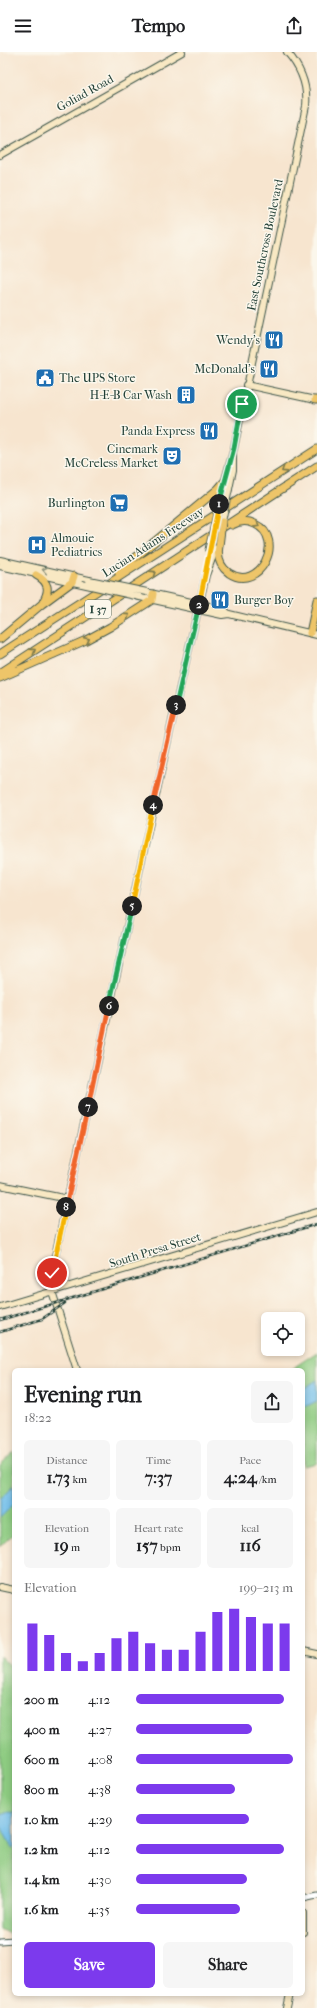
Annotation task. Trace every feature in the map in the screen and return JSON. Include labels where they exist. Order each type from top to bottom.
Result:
[{"type":"highway","name":"Lucian Adams Freeway","points":[[0,654],[317,449]]},
{"type":"highway","name":"I 37","points":[[0,673],[317,466]]},
{"type":"highway","points":[[74,606],[138,557],[218,489],[224,482]]},
{"type":"highway","points":[[196,544],[242,521],[253,522],[265,532],[270,543],[268,554],[262,567],[255,573],[244,577],[232,575],[225,570],[219,559],[217,547],[222,522]]},
{"type":"highway","points":[[36,575],[46,583],[48,590],[42,604]]},
{"type":"highway","points":[[0,639],[73,579]]},
{"type":"highway","points":[[0,678],[86,640],[110,627],[151,595]]},
{"type":"highway","points":[[313,634],[317,600]]},
{"type":"main road","name":"Goliad Road","points":[[0,155],[182,52]]},
{"type":"main road","name":"East Southcross Boulevard","points":[[76,1368],[50,1279],[139,871],[206,575],[208,552],[224,482],[234,448],[246,385],[306,106],[306,93],[302,74],[295,61],[287,52]]},
{"type":"main road","points":[[246,385],[316,400]]},
{"type":"main road","name":"East Southcross Boulevard","points":[[222,522],[233,470],[234,448]]},
{"type":"main road","name":"East Southcross Boulevard","points":[[206,575],[217,547]]},
{"type":"main road","points":[[0,560],[73,579],[82,584],[140,597],[151,595]]},
{"type":"main road","points":[[0,566],[36,575],[89,580],[199,607],[222,615],[229,614],[313,634]]},
{"type":"main road","points":[[0,1185],[68,1199]]},
{"type":"main road","name":"South Presa Street","points":[[0,1307],[317,1212]]},
{"type":"main road","points":[[0,1587],[12,1590]]},
{"type":"main road","points":[[305,1651],[317,1654]]},
{"type":"main road","points":[[287,2008],[290,1996]]},
{"type":"street","points":[[305,1897],[317,1894]]},
{"type":"street","points":[[0,1942],[12,1940]]},
{"type":"green space","points":[[317,1352],[317,1463],[305,1466],[305,1368],[293,1368]]},
{"type":"green space","points":[[12,1454],[12,1535],[0,1547],[0,1465]]},
{"type":"green space","points":[[0,1656],[12,1669],[12,1935],[0,1929]]},
{"type":"water","points":[[317,1380],[317,1401],[305,1407],[305,1388]]},
{"type":"water","points":[[12,1487],[12,1506],[0,1518],[0,1499]]},
{"type":"water","points":[[12,1813],[12,1847],[0,1824],[0,1815]]},
{"type":"railway","points":[[0,1320],[317,1224]]},
{"type":"railway","points":[[0,1332],[42,1319],[65,1303]]},
{"type":"place","name":"Wendy's","points":[[274,340]]},
{"type":"place","name":"McDonald's","points":[[269,369]]},
{"type":"place","name":"The UPS Store","points":[[45,378]]},
{"type":"place","name":"H-E-B Car Wash","points":[[186,395]]},
{"type":"place","name":"Panda Express","points":[[209,431]]},
{"type":"place","name":"Cinemark McCreless Market","points":[[172,456]]},
{"type":"place","name":"Burlington","points":[[119,503]]},
{"type":"place","name":"Almouie Pediatrics","points":[[37,545]]},
{"type":"place","name":"Burger Boy","points":[[220,600]]},
{"type":"route","points":[[52,1273],[139,871],[206,575],[208,552],[227,469],[234,448],[242,404]]}]
